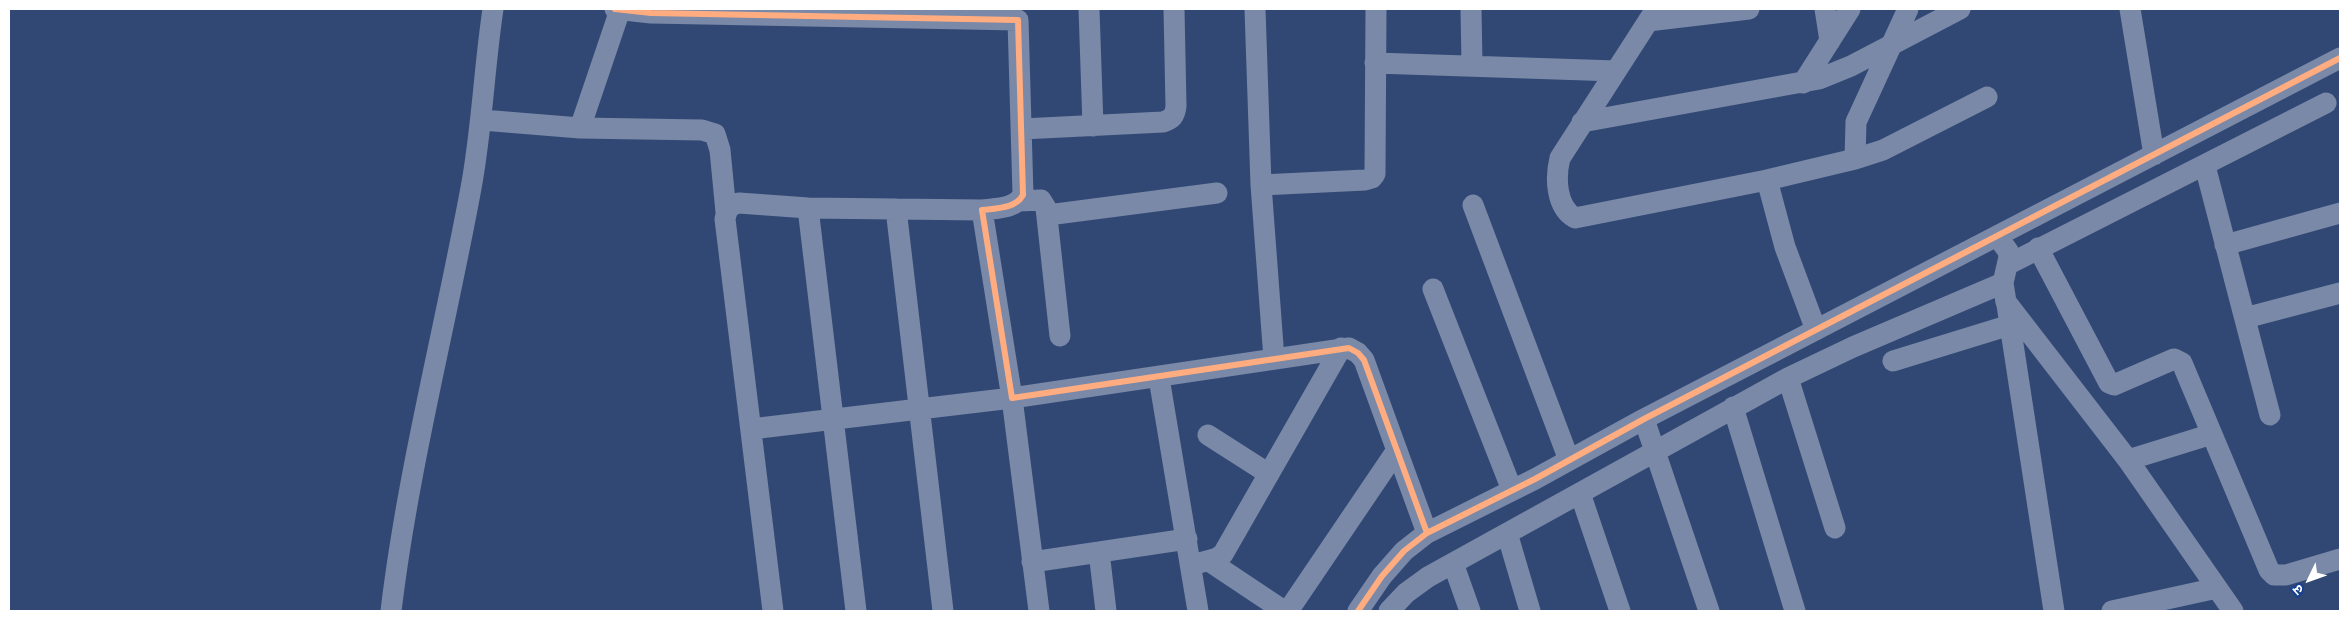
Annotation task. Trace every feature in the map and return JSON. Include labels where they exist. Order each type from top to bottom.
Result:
[{"type":"street","points":[[391,611],[417,455],[471,191],[482,120],[484,79],[493,9]]},
{"type":"street","points":[[1089,9],[1093,126]]},
{"type":"street","points":[[1022,129],[1163,122],[1171,119],[1175,114],[1174,9]]},
{"type":"street","points":[[1255,9],[1261,185],[1274,359]]},
{"type":"street","points":[[1261,185],[1372,178],[1375,174],[1376,9]]},
{"type":"street","points":[[1471,9],[1472,64]]},
{"type":"street","points":[[1749,9],[1652,15],[1560,158],[1556,182],[1564,210],[1575,218],[1767,180],[1855,159],[1883,150],[1987,97]]},
{"type":"street","points":[[1825,9],[1830,41]]},
{"type":"street","points":[[1803,83],[1850,9]]},
{"type":"street","points":[[1855,159],[1856,122],[1908,9]]},
{"type":"street","points":[[1582,122],[1803,83],[1851,66],[1960,9]]},
{"type":"street","points":[[2130,9],[2154,155]]},
{"type":"street","points":[[580,128],[618,10],[651,13],[1018,14],[1024,187],[1023,195],[1019,201],[1011,206],[982,210],[808,208],[739,203],[730,207],[726,212]]},
{"type":"street","points":[[1389,611],[1406,593],[1453,563],[1580,493],[1650,435],[1816,330],[2004,263],[2204,166],[2322,90],[2340,58]]},
{"type":"street","points":[[1375,63],[1472,64],[1616,71]]},
{"type":"street","points":[[1358,611],[1382,576],[1404,552],[1427,533],[1569,460],[1733,407],[1853,347],[2004,263],[2154,155],[2322,90]]},
{"type":"street","points":[[482,120],[580,128],[702,130],[715,134],[720,150],[726,219],[773,611]]},
{"type":"street","points":[[2204,166],[2270,415]]},
{"type":"street","points":[[1767,180],[1785,248],[1816,330]]},
{"type":"street","points":[[1048,215],[1217,192]]},
{"type":"street","points":[[1019,201],[1041,200],[1044,202],[1048,215],[1060,336]]},
{"type":"street","points":[[1473,205],[1569,460]]},
{"type":"street","points":[[808,208],[835,420],[856,611]]},
{"type":"street","points":[[896,209],[943,611]]},
{"type":"street","points":[[982,210],[1012,398],[1038,611]]},
{"type":"street","points":[[2225,244],[2340,213]]},
{"type":"street","points":[[2038,248],[2109,383],[2114,386],[2178,360],[2184,366],[2269,570],[2274,575],[2286,575],[2340,559]]},
{"type":"street","points":[[2004,263],[2010,325],[2054,611]]},
{"type":"street","points":[[2004,263],[2128,460],[2234,611]]},
{"type":"street","points":[[1433,289],[1512,490]]},
{"type":"street","points":[[2245,318],[2340,293]]},
{"type":"street","points":[[1893,362],[2010,325]]},
{"type":"street","points":[[1200,563],[1223,554],[1341,348]]},
{"type":"street","points":[[751,429],[1012,398],[1159,378],[1350,348],[1364,360],[1427,533]]},
{"type":"street","points":[[1159,378],[1187,539],[1200,563],[1198,611]]},
{"type":"street","points":[[1788,378],[1835,528]]},
{"type":"street","points":[[1733,407],[1795,611]]},
{"type":"street","points":[[2128,460],[2212,434]]},
{"type":"street","points":[[1208,435],[1269,474]]},
{"type":"street","points":[[1650,435],[1709,611]]},
{"type":"street","points":[[1288,611],[1397,450]]},
{"type":"street","points":[[1580,493],[1620,611]]},
{"type":"street","points":[[1507,533],[1530,611]]},
{"type":"street","points":[[1032,562],[1187,539]]},
{"type":"street","points":[[1099,552],[1106,611]]},
{"type":"street","points":[[1200,563],[1284,611]]},
{"type":"street","points":[[1453,563],[1470,611]]},
{"type":"street","points":[[2112,611],[2217,588]]},
{"type":"cycle path","points":[[615,9],[651,13],[1018,20],[1023,195],[1020,200],[1010,205],[982,210],[1012,398],[1349,348],[1358,353],[1364,360],[1427,533]]},
{"type":"cycle path","points":[[1358,611],[1382,576],[1404,551],[1427,533],[1535,479],[1644,419],[2340,58]]}]
